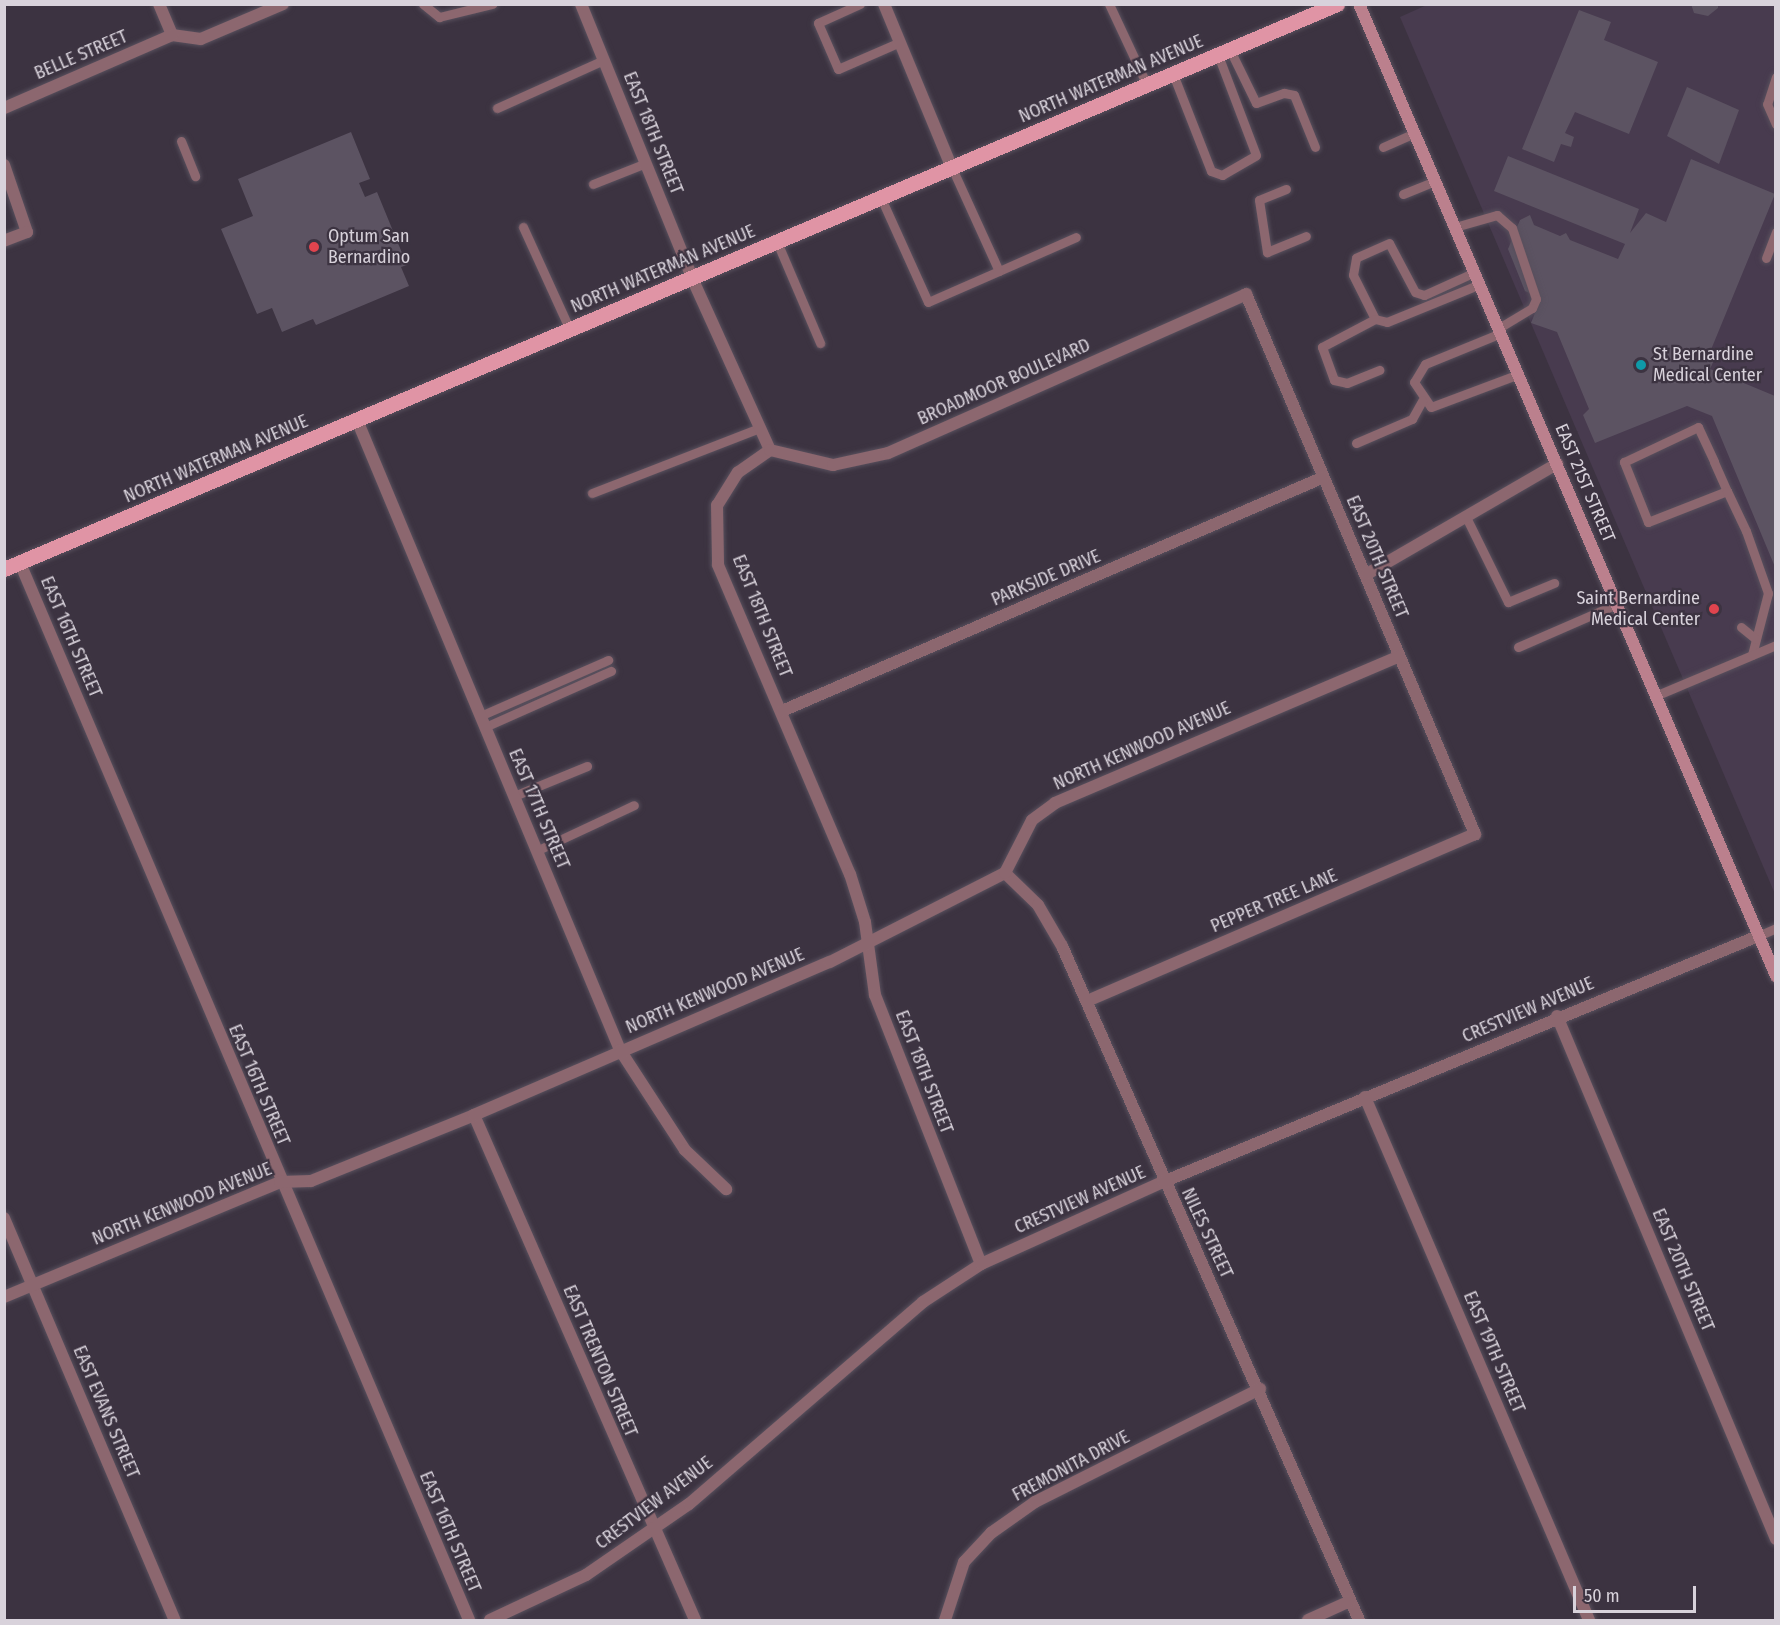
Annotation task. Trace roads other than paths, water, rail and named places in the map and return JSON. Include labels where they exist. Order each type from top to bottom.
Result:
[{"type":"main road","name":"NORTH WATERMAN AVENUE","points":[[4,569],[1337,4]]},
{"type":"street","points":[[159,4],[172,35],[201,39],[283,4]]},
{"type":"street","name":"EAST 18TH STREET","points":[[581,4],[692,278],[770,450],[738,472],[717,505],[718,565],[850,874],[869,944],[885,1023],[981,1264]]},
{"type":"street","points":[[884,4],[952,168]]},
{"type":"street","name":"EAST 21ST STREET","points":[[1359,4],[1776,976]]},
{"type":"street","name":"BELLE STREET","points":[[4,108],[172,35]]},
{"type":"street","points":[[4,165],[27,232],[4,241]]},
{"type":"street","name":"BROADMOOR BOULEVARD","points":[[770,450],[833,465],[888,453],[1246,294]]},
{"type":"street","name":"EAST 20TH STREET","points":[[1246,294],[1367,574],[1399,656],[1475,834]]},
{"type":"street","name":"EAST 17TH STREET","points":[[357,420],[620,1050],[685,1150],[726,1189]]},
{"type":"street","points":[[1367,574],[1557,464]]},
{"type":"street","name":"PARKSIDE DRIVE","points":[[782,711],[1324,477]]},
{"type":"street","name":"EAST 16TH STREET","points":[[20,562],[280,1182],[469,1620]]},
{"type":"street","name":"NORTH KENWOOD AVENUE","points":[[4,1297],[280,1182],[311,1181],[474,1115],[869,944],[1005,873],[1032,820],[1055,803],[1399,656]]},
{"type":"street","name":"PEPPER TREE LANE","points":[[1087,1001],[1475,834]]},
{"type":"street","name":"NILES STREET","points":[[1005,873],[1038,904],[1087,1001],[1163,1182],[1260,1389],[1359,1620]]},
{"type":"street","name":"CRESTVIEW AVENUE","points":[[490,1620],[586,1575],[652,1527],[689,1504],[923,1302],[981,1264],[1163,1182],[1557,1016],[1758,936]]},
{"type":"street","name":"EAST 20TH STREET","points":[[1557,1016],[1776,1539]]},
{"type":"street","name":"EAST 19TH STREET","points":[[1365,1097],[1589,1620]]},
{"type":"street","name":"EAST TRENTON STREET","points":[[474,1115],[652,1527],[695,1620]]},
{"type":"street","name":"EAST EVANS STREET","points":[[4,1218],[175,1620]]},
{"type":"street","name":"FREMONITA DRIVE","points":[[945,1620],[964,1562],[991,1533],[1035,1502],[1260,1389]]},
{"type":"street","points":[[1308,1620],[1350,1601]]},
{"type":"lane","points":[[423,4],[439,17],[492,4]]},
{"type":"lane","points":[[860,4],[818,23],[838,69],[900,42]]},
{"type":"lane","points":[[1109,4],[1147,85]]},
{"type":"lane","points":[[1173,74],[1211,171],[1222,175],[1256,155],[1224,52]]},
{"type":"lane","points":[[1224,52],[1256,103],[1284,93],[1294,95],[1315,147]]},
{"type":"lane","points":[[497,108],[604,60]]},
{"type":"lane","points":[[1776,77],[1767,104],[1776,124]]},
{"type":"lane","points":[[1383,147],[1415,133]]},
{"type":"lane","points":[[181,141],[195,176]]},
{"type":"lane","points":[[592,184],[646,163]]},
{"type":"lane","points":[[952,168],[999,271]]},
{"type":"lane","points":[[1403,194],[1435,181]]},
{"type":"lane","points":[[1286,189],[1259,200],[1268,252],[1306,236]]},
{"type":"lane","points":[[881,198],[928,302],[1076,237]]},
{"type":"lane","points":[[1455,227],[1497,215],[1512,228],[1536,299],[1532,308],[1500,331],[1425,364],[1414,382],[1422,401],[1431,407],[1444,405],[1519,374]]},
{"type":"lane","points":[[523,227],[570,330]]},
{"type":"lane","points":[[1766,258],[1776,232]]},
{"type":"lane","points":[[777,242],[820,343]]},
{"type":"lane","points":[[1376,319],[1353,275],[1356,258],[1389,243],[1414,292],[1424,295],[1477,278]]},
{"type":"lane","points":[[1379,370],[1347,383],[1334,380],[1322,347],[1376,319],[1387,322],[1437,302],[1477,278]]},
{"type":"lane","points":[[1356,443],[1412,419],[1422,401]]},
{"type":"lane","points":[[1727,491],[1648,522],[1624,462],[1698,427],[1727,491],[1768,593],[1752,655]]},
{"type":"lane","points":[[591,493],[760,428]]},
{"type":"lane","points":[[1466,517],[1508,602],[1554,583]]},
{"type":"lane","points":[[1518,647],[1617,604]]},
{"type":"lane","points":[[1741,627],[1756,639]]},
{"type":"lane","points":[[1655,696],[1776,645]]},
{"type":"lane","points":[[482,721],[608,660]]},
{"type":"lane","points":[[482,721],[611,670]]},
{"type":"lane","points":[[514,796],[587,766]]},
{"type":"lane","points":[[536,850],[634,805]]},
{"type":"lane","points":[[1758,936],[1776,928]]},
{"type":"place","name":"Optum San Bernardino","points":[[314,247]]},
{"type":"place","name":"St Bernardine Medical Center","points":[[1641,365]]},
{"type":"place","name":"Saint Bernardine Medical Center","points":[[1714,609]]}]
